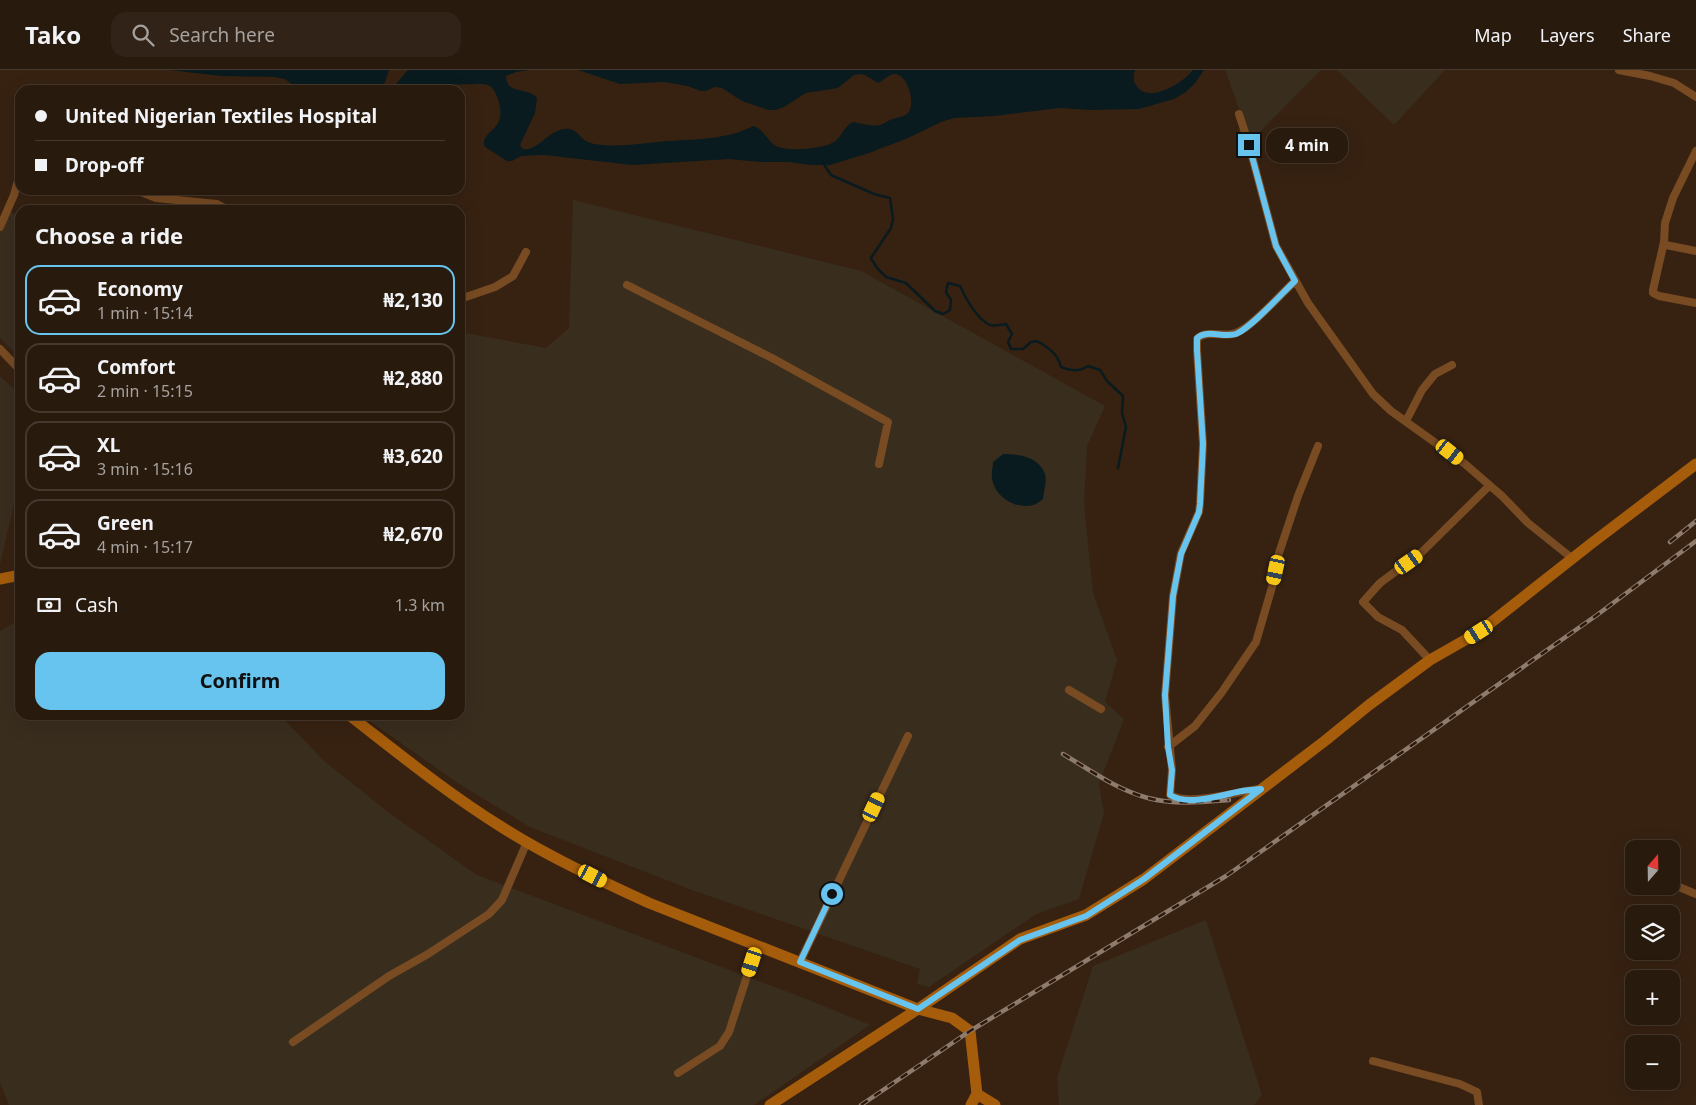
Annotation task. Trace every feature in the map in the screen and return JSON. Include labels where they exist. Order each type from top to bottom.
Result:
[{"type":"street","points":[[1619,70],[1674,83],[1696,97]]},
{"type":"street","points":[[1239,114],[1276,246],[1322,324],[1374,394],[1391,411],[1450,452],[1502,496],[1528,523],[1572,559]]},
{"type":"street","points":[[1696,151],[1673,198],[1666,223],[1664,242],[1653,293],[1659,296],[1696,303]]},
{"type":"street","points":[[0,228],[15,191]]},
{"type":"street","points":[[148,195],[156,198],[219,205]]},
{"type":"street","points":[[1664,242],[1666,245],[1696,251]]},
{"type":"street","points":[[465,297],[495,287],[513,276],[526,252]]},
{"type":"street","points":[[1261,789],[1237,792],[1220,797],[1176,799],[1170,795],[1172,770],[1168,747],[1165,695],[1173,596],[1181,554],[1199,512],[1200,504],[1203,444],[1197,338],[1203,335],[1231,335],[1238,333],[1295,281]]},
{"type":"street","points":[[628,285],[772,358],[888,422],[879,464]]},
{"type":"street","points":[[0,349],[15,365]]},
{"type":"street","points":[[1406,421],[1422,390],[1436,374],[1452,364]]},
{"type":"street","points":[[1168,747],[1195,726],[1222,692],[1256,642],[1272,588],[1279,553],[1298,496],[1318,446]]},
{"type":"street","points":[[770,1105],[1020,940],[1086,916],[1144,879],[1430,660],[1479,632],[1696,464]]},
{"type":"street","points":[[1430,660],[1402,630],[1378,617],[1363,602],[1380,583],[1422,552],[1489,486]]},
{"type":"street","points":[[0,579],[15,576]]},
{"type":"street","points":[[1069,690],[1101,709]]},
{"type":"street","points":[[355,720],[414,766],[499,826],[610,886],[918,1009],[952,1018],[970,1031],[974,1100],[995,1105]]},
{"type":"street","points":[[800,962],[908,736]]},
{"type":"street","points":[[293,1042],[390,976],[428,954],[489,914],[502,900],[527,842]]},
{"type":"street","points":[[1680,887],[1696,894]]},
{"type":"street","points":[[678,1073],[720,1046],[729,1032],[758,945]]},
{"type":"street","points":[[1373,1061],[1460,1084],[1478,1092],[1479,1105]]},
{"type":"shaded area","points":[[169,70],[389,70],[384,85],[293,85],[285,79],[274,77],[222,76]]},
{"type":"shaded area","points":[[408,70],[529,70],[506,76],[507,82],[514,89],[528,92],[537,98],[535,113],[520,145],[523,149],[534,147],[556,131],[563,129],[573,130],[590,143],[613,146],[711,138],[743,131],[753,126],[760,129],[776,146],[797,149],[814,148],[834,142],[847,126],[853,122],[876,125],[908,113],[911,97],[904,79],[895,74],[878,83],[865,75],[854,75],[838,88],[806,93],[784,107],[768,110],[742,101],[722,88],[715,87],[701,91],[687,86],[664,82],[620,84],[578,70],[1135,70],[1134,81],[1136,85],[1141,91],[1149,93],[1174,86],[1193,70],[1204,70],[1186,92],[1174,99],[1139,109],[1089,110],[1060,108],[994,116],[954,118],[869,153],[830,165],[729,159],[632,165],[544,155],[521,156],[512,161],[507,161],[485,147],[484,143],[484,140],[497,124],[500,117],[499,103],[491,87],[482,84],[395,85]]},
{"type":"shaded area","points":[[1225,70],[1321,70],[1251,141]]},
{"type":"shaded area","points":[[1337,70],[1445,70],[1394,125]]},
{"type":"shaded area","points":[[573,200],[861,271],[1105,406],[1087,446],[1084,505],[1093,593],[1117,660],[1105,702],[1124,719],[1099,784],[1104,813],[1079,899],[1036,914],[929,987],[917,984],[920,969],[692,890],[530,827],[458,783],[368,720],[465,720],[465,333],[546,348],[569,328]]},
{"type":"shaded area","points":[[8,210],[15,215],[15,353],[0,338],[0,233]]},
{"type":"shaded area","points":[[0,376],[15,390],[15,500],[0,565]]},
{"type":"shaded area","points":[[1003,454],[1033,460],[1042,468],[1046,480],[1043,499],[1034,505],[1026,506],[1013,503],[1001,496],[994,485],[992,474],[993,462]]},
{"type":"shaded area","points":[[15,622],[15,720],[285,720],[324,761],[388,812],[477,875],[809,1000],[870,1025],[754,1105],[9,1105],[0,1083],[0,631]]},
{"type":"shaded area","points":[[1206,920],[1262,1095],[1254,1105],[1059,1105],[1057,1078],[1093,966]]},
{"type":"waterway","points":[[823,163],[831,175],[874,194],[890,198],[893,219],[891,228],[871,258],[886,277],[906,283],[935,311],[943,314],[950,310],[951,300],[946,292],[948,283],[960,286],[972,308],[985,322],[990,325],[1006,324],[1012,334],[1008,342],[1011,349],[1023,349],[1031,342],[1037,341],[1052,351],[1058,358],[1061,367],[1075,370],[1088,366],[1100,370],[1107,381],[1123,396],[1122,413],[1126,427],[1118,468]]},
{"type":"railway","points":[[1670,542],[1696,521]]},
{"type":"railway","points":[[861,1105],[970,1031],[1226,876],[1597,615],[1696,541]]},
{"type":"railway","points":[[1063,754],[1115,785],[1148,798],[1178,802],[1229,800]]},
{"type":"route","points":[[832,894],[800,962],[918,1009],[1020,940],[1086,916],[1144,879],[1261,789],[1237,792],[1220,797],[1176,799],[1170,795],[1172,770],[1168,747],[1165,695],[1173,596],[1181,554],[1199,512],[1200,504],[1203,444],[1197,338],[1203,335],[1231,335],[1238,333],[1295,281],[1276,246],[1249,145]]}]
